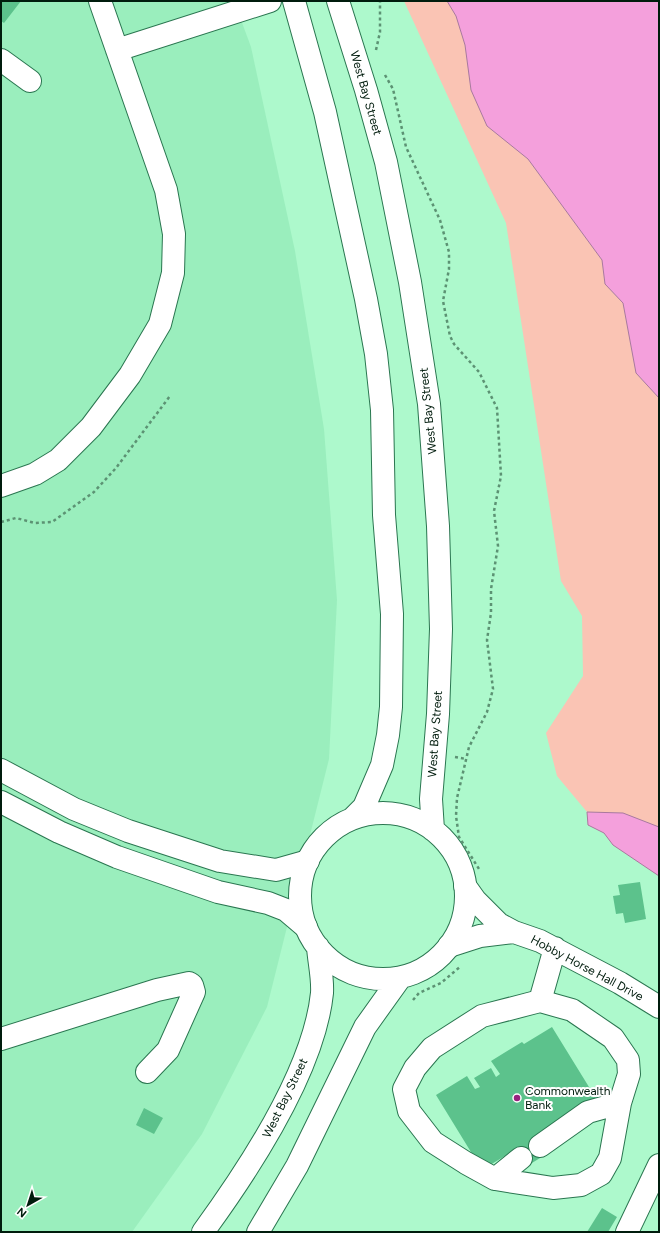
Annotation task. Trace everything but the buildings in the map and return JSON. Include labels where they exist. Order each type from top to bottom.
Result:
[{"type":"main road","points":[[1,486],[35,474],[58,460],[91,427],[130,375],[160,324],[173,272],[174,234],[166,190],[100,1]]},
{"type":"main road","points":[[117,50],[270,1]]},
{"type":"main road","points":[[294,1],[325,112],[366,299],[376,354],[382,410],[384,515],[392,614],[391,707],[388,735],[378,777],[364,807],[353,818],[326,835],[312,852],[301,882],[300,905],[306,927],[318,947],[337,965],[355,973],[374,978],[400,978],[432,963],[449,946],[460,925],[465,900],[473,879],[462,873],[451,849],[433,830],[414,820],[395,814],[374,814],[353,818]]},
{"type":"main road","name":"West Bay Street","points":[[338,1],[366,90],[386,162],[410,282],[429,404],[438,526],[441,629],[438,714],[430,799],[433,830]]},
{"type":"main road","points":[[1,60],[30,81]]},
{"type":"main road","points":[[1,770],[74,809],[142,836],[220,861],[276,870],[308,861]]},
{"type":"main road","points":[[1,802],[58,832],[117,857],[218,892],[286,910],[306,927]]},
{"type":"main road","name":"Hobby Horse Hall Drive","points":[[473,879],[486,913],[514,932],[555,948],[620,982],[659,1007]]},
{"type":"main road","name":"Hobby Horse Hall Drive","points":[[449,946],[480,936],[514,932]]},
{"type":"main road","name":"West Bay Street","points":[[203,1232],[224,1203],[271,1129],[308,1049],[317,1018],[322,991],[318,947]]},
{"type":"main road","points":[[540,1001],[555,948]]},
{"type":"main road","points":[[258,1232],[297,1166],[365,1027],[400,978]]},
{"type":"main road","points":[[1,1039],[157,990],[189,983],[192,985],[194,992],[168,1050],[148,1072]]},
{"type":"main road","points":[[540,1001],[572,1010],[613,1038],[628,1060],[628,1074],[620,1103],[610,1158],[601,1174],[581,1185],[553,1188],[495,1179],[433,1142],[408,1111],[404,1089],[415,1068],[432,1048],[482,1016],[540,1001]]},
{"type":"main road","points":[[540,1146],[588,1112],[620,1103]]},
{"type":"main road","points":[[495,1179],[522,1158]]},
{"type":"main road","points":[[626,1232],[659,1165]]},
{"type":"path","points":[[378,55],[376,50],[380,32],[380,1]]},
{"type":"path","points":[[384,72],[393,89],[406,147],[440,220],[449,252],[449,269],[443,301],[446,324],[450,336],[454,344],[479,372],[497,408],[501,476],[494,511],[498,546],[491,589],[491,613],[487,640],[493,689],[487,712],[469,747],[457,798],[456,816],[459,837],[473,879]]},
{"type":"path","points":[[1,522],[16,518],[35,523],[52,522],[94,492],[116,468],[170,396]]},
{"type":"path","points":[[409,1004],[419,993],[441,983],[463,964]]},
{"type":"shaded area","points":[[1,1],[234,1],[251,47],[295,251],[324,429],[337,600],[329,759],[267,1007],[202,1134],[132,1232],[1,1232]]},
{"type":"shaded area","points":[[404,1],[447,1],[456,16],[465,45],[471,90],[487,126],[528,159],[602,260],[605,284],[623,303],[636,373],[659,398],[659,827],[623,813],[587,812],[557,776],[546,733],[583,676],[582,616],[561,581],[506,223]]},
{"type":"shaded area","points":[[447,1],[659,1],[659,398],[636,373],[623,303],[605,284],[602,260],[528,159],[487,126],[471,90],[465,45],[456,16]]},
{"type":"shaded area","points":[[587,812],[623,813],[659,827],[659,876],[613,845],[604,833],[588,825]]},
{"type":"place","name":"Commonwealth Bank","points":[[517,1098]]}]
